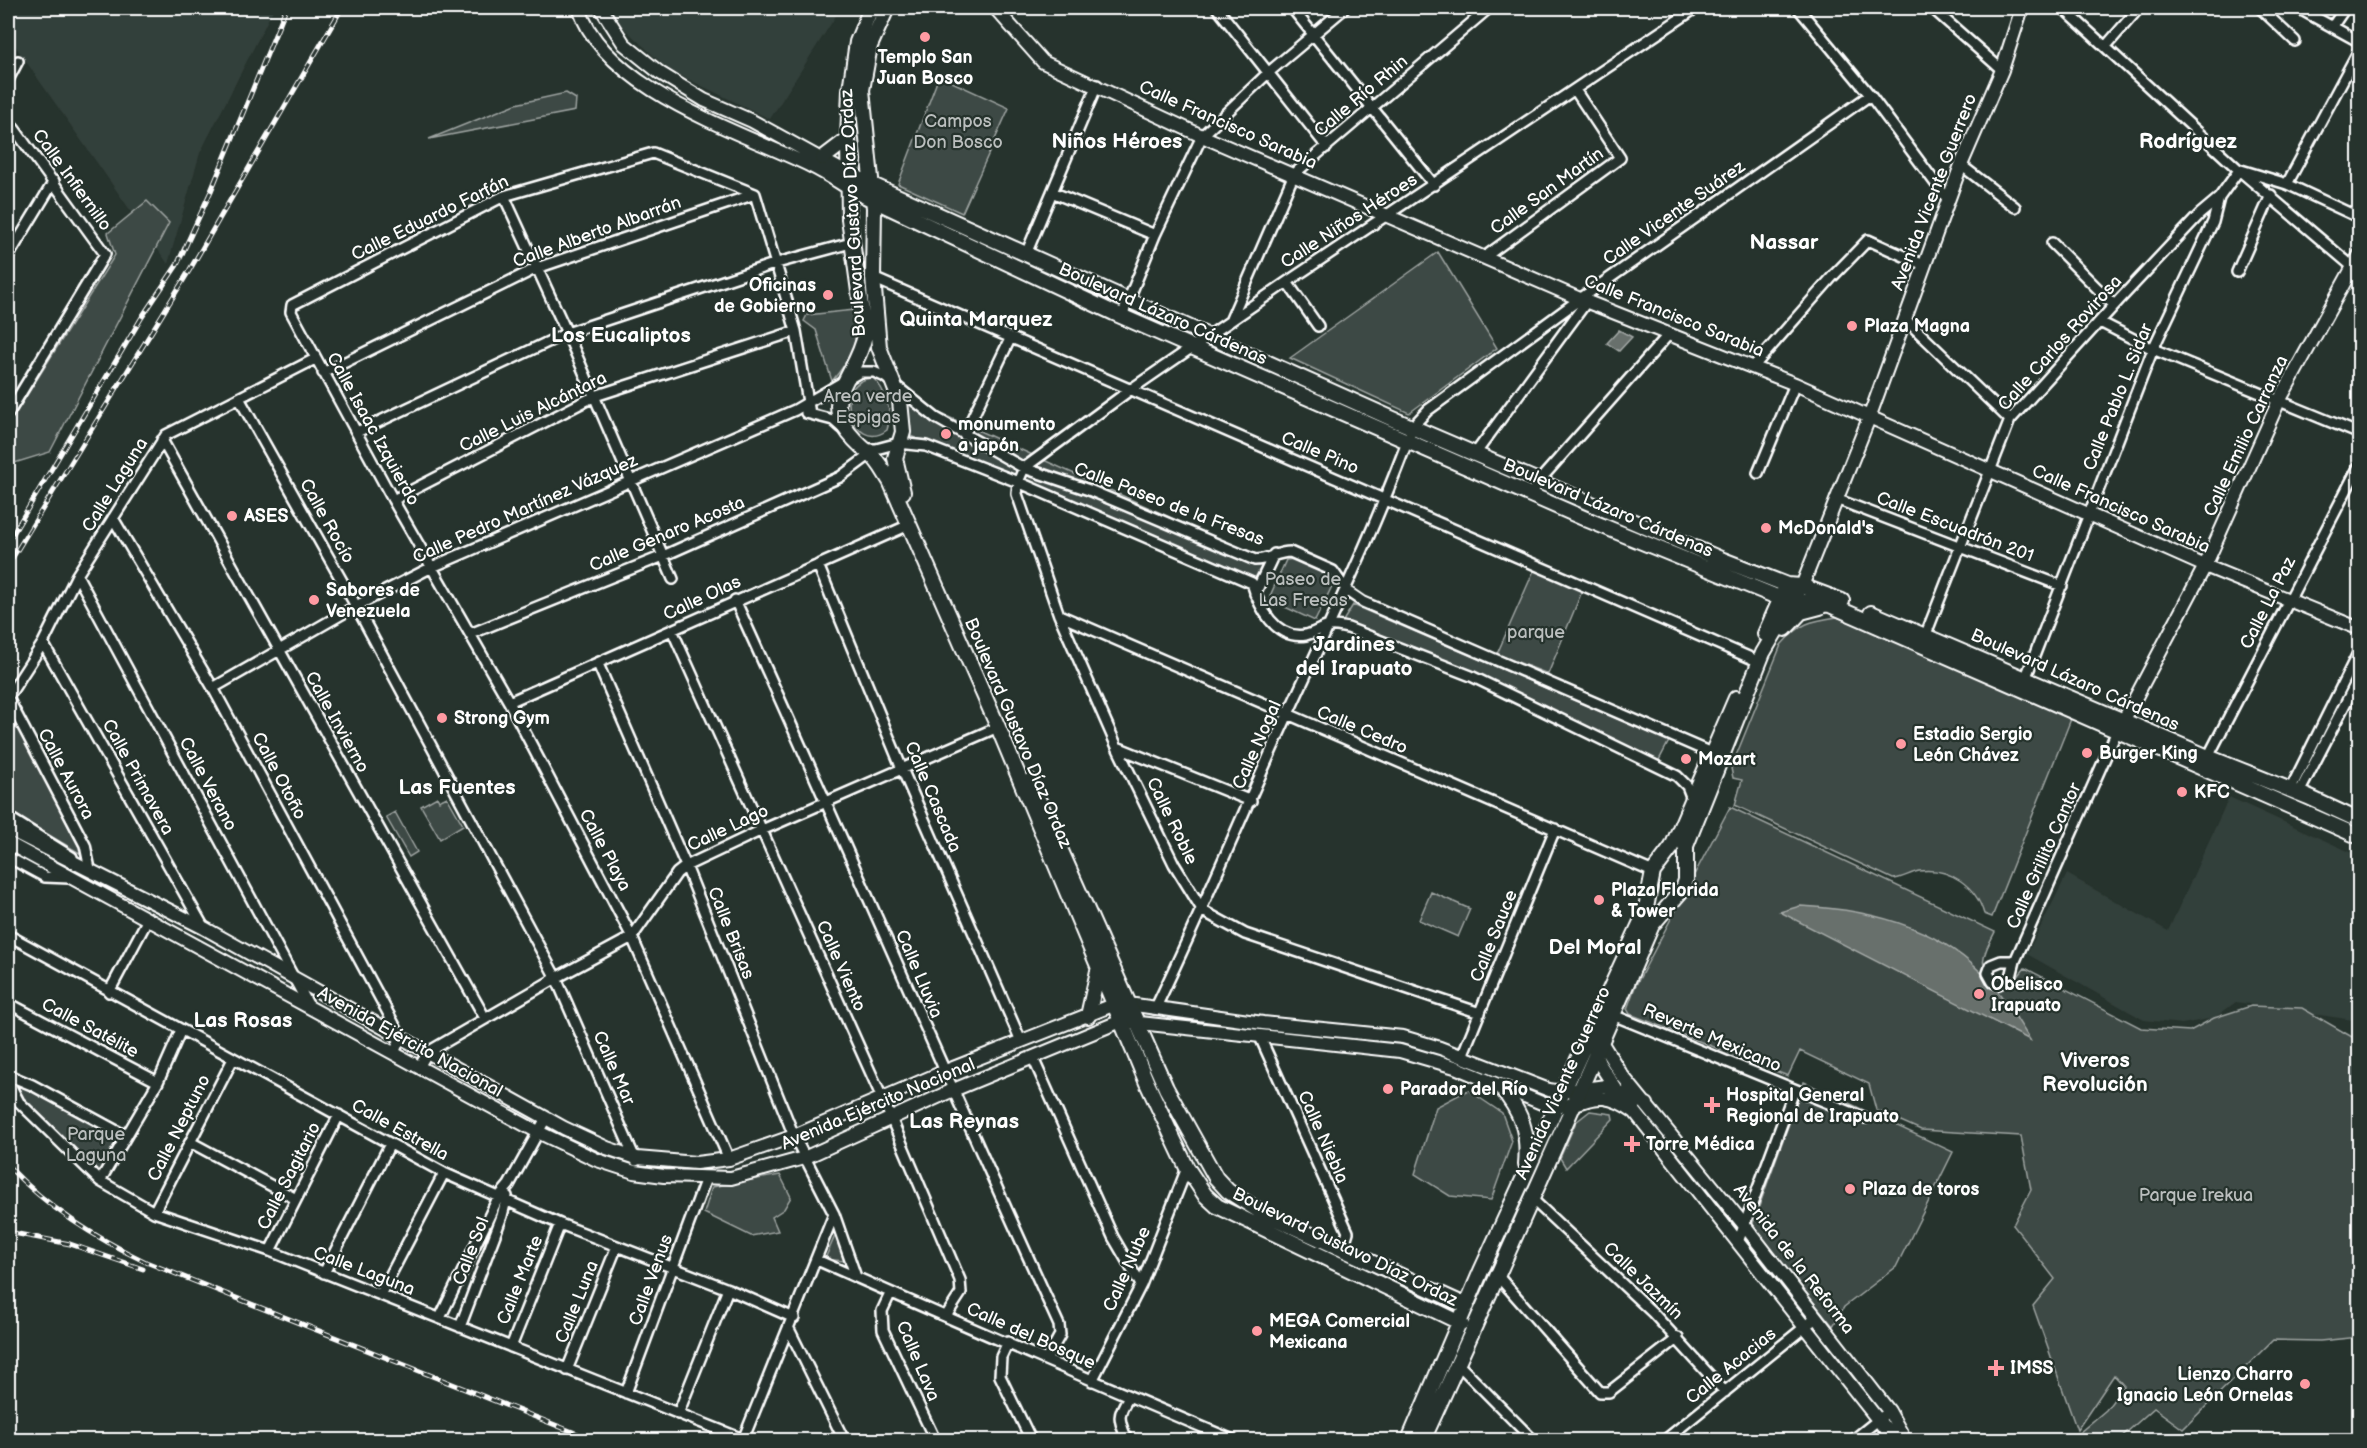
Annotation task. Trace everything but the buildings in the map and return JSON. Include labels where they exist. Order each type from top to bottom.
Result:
[{"type":"main road","points":[[579,8],[610,57],[647,88],[695,114],[813,167],[850,189]]},
{"type":"main road","points":[[601,8],[624,44],[660,73],[704,100],[752,121],[850,174]]},
{"type":"main road","name":"Boulevard Gustavo Díaz Ordaz","points":[[871,8],[857,42],[850,90],[848,140],[851,243],[865,335],[861,353],[839,402],[840,416],[846,430],[890,481],[998,727],[1098,971],[1187,1168],[1205,1195],[1217,1206],[1461,1323]]},
{"type":"main road","name":"Boulevard Gustavo Díaz Ordaz","points":[[887,8],[870,46],[862,90],[873,201],[873,278],[879,347],[895,386],[903,416],[895,458],[899,482],[1136,1023],[1166,1088],[1216,1178],[1228,1191],[1260,1212],[1467,1306]]},
{"type":"main road","name":"Calle Francisco Sarabia","points":[[995,8],[1043,62],[1097,85],[1202,136],[1486,256],[1583,300],[1795,384],[2205,566],[2360,629]]},
{"type":"main road","name":"Avenida Vicente Guerrero","points":[[1423,1440],[1595,1055],[1594,1038],[1645,913],[1653,872],[1672,848],[1712,753],[1758,656],[1788,600],[1802,586],[1869,418],[1961,165],[2002,70],[2022,8]]},
{"type":"main road","points":[[823,158],[848,140]]},
{"type":"main road","name":"Boulevard Lázaro Cárdenas","points":[[850,174],[1026,255],[1475,454],[1787,585],[1802,586],[1926,634],[2026,677],[2120,726],[2208,757],[2360,821]]},
{"type":"main road","name":"Boulevard Lázaro Cárdenas","points":[[850,189],[1122,316],[1531,495],[1788,600],[1830,605],[2120,726],[2360,837]]},
{"type":"main road","name":"Calle Emilio Carranza","points":[[2120,726],[2205,566],[2278,403],[2356,270],[2360,254]]},
{"type":"main road","name":"Avenida Vicente Guerrero","points":[[1787,585],[1788,600]]},
{"type":"main road","points":[[1758,656],[1801,612],[1830,605]]},
{"type":"main road","name":"Avenida Vicente Guerrero","points":[[1408,1440],[1561,1092],[1594,1038],[1613,1015],[1652,925],[1683,889],[1686,846],[1758,656]]},
{"type":"main road","name":"Avenida Ejército Nacional","points":[[8,829],[204,928],[546,1118],[607,1148],[637,1158],[696,1163],[729,1159],[794,1136],[944,1072],[1113,1005],[1128,1004],[1403,1037],[1561,1092]]},
{"type":"main road","name":"Avenida Ejército Nacional","points":[[8,843],[538,1132],[597,1160],[634,1172],[731,1178],[804,1158],[951,1091],[1121,1021]]},
{"type":"main road","points":[[1665,857],[1686,870]]},
{"type":"main road","points":[[1648,893],[1670,906]]},
{"type":"main road","points":[[1088,1016],[1098,971]]},
{"type":"main road","points":[[1121,1021],[1400,1051],[1455,1067],[1555,1107],[1572,1105]]},
{"type":"main road","name":"Avenida de la Reforma","points":[[1594,1038],[1817,1317],[1889,1411],[1905,1440]]},
{"type":"main road","name":"Avenida de la Reforma","points":[[1595,1055],[1617,1090],[1738,1242],[1822,1353],[1858,1392],[1894,1440]]},
{"type":"main road","points":[[1500,1086],[1516,1106],[1523,1125],[1527,1143],[1525,1176]]},
{"type":"main road","name":"Avenida de la Reforma","points":[[1561,1092],[1606,1086],[1647,1104]]},
{"type":"main road","name":"Avenida de la Reforma","points":[[1572,1105],[1605,1096],[1613,1098],[1635,1112]]},
{"type":"main road","points":[[1822,1353],[1840,1347]]},
{"type":"main road","points":[[1431,1422],[1432,1440]]},
{"type":"street","points":[[1217,8],[1327,147]]},
{"type":"street","points":[[1292,8],[1434,185]]},
{"type":"street","points":[[1122,316],[1155,235],[1202,136],[1269,72],[1345,8]]},
{"type":"street","name":"Calle Río Rhin","points":[[1230,322],[1294,174],[1489,8]]},
{"type":"street","name":"Calle Niños Héroes","points":[[1024,468],[1130,390],[1287,282],[1696,8]]},
{"type":"street","points":[[1798,8],[1870,96],[1948,201]]},
{"type":"street","points":[[1932,8],[2002,70]]},
{"type":"street","points":[[2063,8],[2239,170],[2356,270]]},
{"type":"street","points":[[2106,46],[2139,8]]},
{"type":"street","points":[[2260,8],[2295,40]]},
{"type":"street","points":[[2298,8],[2360,42]]},
{"type":"street","points":[[2332,27],[2345,8]]},
{"type":"street","points":[[2287,184],[2360,48]]},
{"type":"street","points":[[8,80],[18,60]]},
{"type":"street","points":[[1026,255],[1097,85]]},
{"type":"street","name":"Calle San Martín","points":[[1486,256],[1620,158],[1575,90]]},
{"type":"street","name":"Calle Vicente Suárez","points":[[1413,426],[1428,410],[1870,96]]},
{"type":"street","name":"Calle Infiernillo","points":[[8,120],[105,254],[8,414]]},
{"type":"street","name":"Calle Eduardo Farfán","points":[[292,305],[504,196],[652,153],[755,194]]},
{"type":"street","points":[[1961,165],[2015,207]]},
{"type":"street","points":[[2239,170],[2287,184],[2360,218]]},
{"type":"street","name":"Calle Carlos Rovirosa","points":[[1926,634],[2010,420],[2200,214],[2219,198],[2239,170]]},
{"type":"street","points":[[8,257],[54,181]]},
{"type":"street","points":[[1052,192],[1155,235]]},
{"type":"street","points":[[755,194],[796,331],[810,414]]},
{"type":"street","name":"Calle Alberto Albarrán","points":[[323,373],[537,268],[755,194]]},
{"type":"street","points":[[2237,272],[2271,195]]},
{"type":"street","points":[[504,196],[595,396],[672,579]]},
{"type":"street","name":"Calle Pablo L. Sidar","points":[[2026,677],[2153,349],[2213,222],[2219,198]]},
{"type":"street","points":[[1753,367],[1868,240],[1924,265]]},
{"type":"street","points":[[357,432],[567,333],[777,263],[851,243]]},
{"type":"street","points":[[2052,243],[2114,306]]},
{"type":"street","name":"Calle Pino","points":[[873,278],[1010,339],[1758,656]]},
{"type":"street","points":[[1287,282],[1318,326]]},
{"type":"street","points":[[1475,454],[1583,300]]},
{"type":"street","name":"Calle Isaac Izquierdo","points":[[292,305],[291,312],[315,359],[432,567]]},
{"type":"street","points":[[1905,320],[2010,420]]},
{"type":"street","points":[[2100,322],[2153,349],[2278,403],[2360,434]]},
{"type":"street","name":"Calle Luis Alcántara","points":[[393,500],[595,396],[796,331]]},
{"type":"street","points":[[1531,495],[1539,481],[1669,334]]},
{"type":"street","points":[[964,435],[1010,339]]},
{"type":"street","name":"Calle Laguna","points":[[8,698],[43,643],[77,575],[166,435],[315,359]]},
{"type":"street","name":"Calle Paseo de la Fresas","points":[[848,380],[860,372],[874,372],[885,377],[936,418],[1024,468],[1089,489],[1255,560],[1264,560],[1274,554],[1290,552],[1334,572],[1347,591],[1363,602],[1712,753]]},
{"type":"street","name":"Calle Pedro Martínez Vázquez","points":[[213,688],[356,606],[432,567],[630,479],[795,410],[848,380]]},
{"type":"street","points":[[1758,473],[1795,384]]},
{"type":"street","name":"Calle Rocío","points":[[239,399],[356,606],[556,978]]},
{"type":"street","points":[[795,410],[833,420],[846,430]]},
{"type":"street","name":"Calle Nogal","points":[[1155,1009],[1203,911],[1287,716],[1347,591],[1413,426]]},
{"type":"street","name":"Calle Invierno","points":[[162,440],[485,1018]]},
{"type":"street","name":"Calle Paseo de la Fresas","points":[[866,452],[899,443],[926,446],[1018,482],[1252,583],[1268,619],[1290,633],[1303,635],[1329,626],[1348,628],[1471,676],[1677,776],[1687,786],[1692,799]]},
{"type":"street","name":"Calle Genaro Acosta","points":[[470,634],[663,556],[840,477],[866,452]]},
{"type":"street","name":"Calle La Paz","points":[[2208,757],[2360,464]]},
{"type":"street","points":[[1018,482],[1024,468]]},
{"type":"street","name":"Calle Roble","points":[[1018,482],[1017,494],[1059,615],[1117,747],[1174,864],[1203,911],[1245,934],[1480,1013]]},
{"type":"street","name":"Calle Escuadrón 201","points":[[1836,499],[2062,586]]},
{"type":"street","name":"Calle Otoño","points":[[113,519],[213,688],[401,1037]]},
{"type":"street","name":"Calle Olas","points":[[509,702],[735,600],[909,525]]},
{"type":"street","points":[[1256,594],[1274,554]]},
{"type":"street","name":"Calle Cascada","points":[[818,565],[902,769],[1021,1041]]},
{"type":"street","name":"Calle Playa","points":[[432,567],[509,702],[632,937],[729,1159]]},
{"type":"street","name":"Calle Verano","points":[[77,575],[310,1008]]},
{"type":"street","name":"Calle Lluvia","points":[[735,600],[827,801],[951,1091],[1059,1325],[1060,1335],[1046,1360]]},
{"type":"street","name":"Calle Cedro","points":[[1059,615],[1287,716],[1653,872]]},
{"type":"street","name":"Calle Viento","points":[[672,630],[891,1118],[960,1280],[961,1293],[946,1316]]},
{"type":"street","name":"Calle Primavera","points":[[43,643],[204,928]]},
{"type":"street","points":[[2294,792],[2360,649]]},
{"type":"street","name":"Calle Brisas","points":[[598,663],[686,866],[794,1136],[834,1215],[856,1277]]},
{"type":"street","points":[[2294,792],[2360,675]]},
{"type":"street","name":"Calle Aurora","points":[[8,698],[85,845],[88,868]]},
{"type":"street","name":"Calle Grillito Cantor","points":[[2015,961],[2120,726]]},
{"type":"street","name":"Calle Lago","points":[[419,1067],[428,1052],[632,937],[677,873],[686,866],[827,801],[998,727]]},
{"type":"street","points":[[1117,747],[1251,801]]},
{"type":"street","points":[[8,817],[53,843],[88,868]]},
{"type":"street","name":"Calle Sauce","points":[[1462,1056],[1556,829]]},
{"type":"street","points":[[8,857],[45,877],[73,879]]},
{"type":"street","points":[[109,992],[148,919]]},
{"type":"street","name":"Calle Estrella","points":[[8,935],[444,1173],[502,1200],[728,1289],[794,1318]]},
{"type":"street","name":"Calle Mar","points":[[556,978],[637,1158]]},
{"type":"street","name":"Calle Satélite","points":[[8,1003],[158,1082]]},
{"type":"street","name":"Reverte Mexicano","points":[[1613,1015],[1865,1118]]},
{"type":"street","points":[[100,1181],[158,1082],[181,1030]]},
{"type":"street","points":[[394,1053],[401,1037]]},
{"type":"street","name":"Calle Niebla","points":[[1260,1037],[1348,1232],[1342,1250]]},
{"type":"street","points":[[1033,1058],[1113,1238],[1141,1285]]},
{"type":"street","name":"Calle Neptuno","points":[[154,1212],[192,1143],[233,1059]]},
{"type":"street","points":[[8,1075],[32,1085],[126,1136]]},
{"type":"street","name":"Calle Laguna","points":[[8,1081],[19,1102],[100,1181],[154,1212],[270,1251],[744,1440]]},
{"type":"street","points":[[1738,1242],[1794,1090]]},
{"type":"street","name":"Calle Sagitario","points":[[270,1251],[339,1115]]},
{"type":"street","name":"Calle Sol","points":[[440,1318],[546,1118]]},
{"type":"street","points":[[192,1143],[296,1199]]},
{"type":"street","points":[[324,1273],[390,1144]]},
{"type":"street","points":[[634,1172],[637,1158]]},
{"type":"street","name":"Calle Nube","points":[[1092,1381],[1141,1285],[1187,1168]]},
{"type":"street","points":[[380,1295],[444,1173]]},
{"type":"street","name":"Calle Venus","points":[[626,1393],[706,1178]]},
{"type":"street","name":"Calle Jazmín","points":[[1532,1199],[1678,1338],[1725,1392]]},
{"type":"street","name":"Calle Sol","points":[[459,1327],[502,1200]]},
{"type":"street","points":[[744,1440],[834,1215]]},
{"type":"street","name":"Calle Marte","points":[[511,1347],[560,1224]]},
{"type":"street","name":"Calle Luna","points":[[567,1370],[617,1246]]},
{"type":"street","name":"Calle del Bosque","points":[[817,1260],[890,1294],[1008,1342],[1092,1381],[1233,1440]]},
{"type":"street","points":[[1497,1275],[1595,1387],[1606,1393],[1678,1338]]},
{"type":"street","points":[[678,1414],[728,1289]]},
{"type":"street","name":"Calle Lava","points":[[890,1294],[882,1311],[883,1330],[935,1440]]},
{"type":"street","name":"Calle Acacias","points":[[1665,1440],[1817,1317]]},
{"type":"street","points":[[789,1329],[844,1440]]},
{"type":"street","points":[[1008,1342],[1001,1357],[1000,1376],[1031,1440]]},
{"type":"street","points":[[1456,1362],[1533,1440]]},
{"type":"street","points":[[1127,1440],[1120,1423],[1119,1411],[1129,1397]]},
{"type":"street","points":[[1853,1440],[1889,1411]]},
{"type":"shaded area","points":[[8,8],[274,8],[200,153],[168,264],[8,36]]},
{"type":"shaded area","points":[[602,8],[841,8],[770,119],[669,70]]},
{"type":"shaded area","points":[[1619,330],[1632,337],[1619,351],[1607,343]]},
{"type":"shaded area","points":[[2229,797],[2359,856],[2359,1021],[2236,1002],[2214,1018],[2182,1024],[2144,1020],[2027,954],[2067,874],[2168,931]]},
{"type":"shaded area","points":[[1800,906],[1851,911],[1877,917],[1902,924],[1948,946],[1988,980],[2030,1040],[1780,912]]},
{"type":"green space","name":"Campos Don Bosco","points":[[939,76],[1009,108],[962,213],[898,184]]},
{"type":"green space","points":[[566,93],[576,99],[575,111],[429,139],[516,104]]},
{"type":"green space","points":[[147,201],[169,223],[50,452],[8,465],[8,419],[14,416],[115,255],[108,233]]},
{"type":"green space","points":[[902,201],[1402,425],[1399,437],[897,211]]},
{"type":"green space","points":[[1438,252],[1497,348],[1409,413],[1290,358]]},
{"type":"green space","points":[[854,310],[855,341],[853,348],[846,363],[832,381],[816,330],[804,321],[807,315]]},
{"type":"green space","name":"Area verde Espigas","points":[[873,378],[882,389],[889,409],[887,430],[875,435],[864,433],[856,426],[849,402],[852,391],[860,382]]},
{"type":"green space","points":[[904,397],[1265,560],[1252,583],[908,435]]},
{"type":"green space","points":[[1416,435],[1777,582],[1773,592],[1413,442]]},
{"type":"green space","name":"Paseo de Las Fresas","points":[[1294,559],[1331,574],[1335,580],[1315,621],[1272,601],[1270,596],[1286,560]]},
{"type":"green space","name":"parque","points":[[1535,568],[1583,589],[1548,674],[1497,654]]},
{"type":"green space","points":[[1353,605],[1669,741],[1658,762],[1343,621]]},
{"type":"green space","name":"Estadio Sergio León Chávez","points":[[1837,617],[1923,651],[2071,719],[1992,917],[1984,914],[1975,895],[1968,887],[1951,875],[1919,871],[1893,879],[1735,805],[1742,780],[1733,778],[1731,768],[1781,645],[1806,624]]},
{"type":"green space","points":[[8,708],[83,855],[8,811]]},
{"type":"green space","points":[[437,797],[439,801],[447,797],[463,825],[440,839],[421,806]]},
{"type":"green space","name":"Parque Irekua","points":[[1730,807],[1995,932],[1987,948],[1984,967],[1996,988],[2009,987],[2025,968],[2141,1028],[2190,1031],[2214,1018],[2251,1006],[2302,1008],[2359,1041],[2359,1337],[2320,1341],[2273,1340],[2183,1429],[2154,1408],[2118,1440],[2078,1440],[2079,1433],[2106,1410],[2124,1386],[2114,1375],[2077,1430],[2033,1306],[2055,1279],[2013,1225],[2031,1190],[2021,1136],[1921,1130],[1876,1110],[1869,1084],[1800,1051],[1788,1076],[1630,1014],[1627,1009],[1635,987]]},
{"type":"green space","points":[[395,812],[417,852],[409,857],[386,817]]},
{"type":"green space","points":[[1431,892],[1470,909],[1458,937],[1419,920]]},
{"type":"green space","name":"Parque Laguna","points":[[14,1082],[32,1087],[124,1137],[102,1173],[52,1133],[30,1109]]},
{"type":"green space","name":"Plaza de toros","points":[[1804,1082],[1953,1152],[1896,1267],[1844,1307],[1833,1326],[1752,1226]]},
{"type":"green space","points":[[1468,1090],[1502,1113],[1512,1141],[1491,1200],[1450,1196],[1415,1174],[1436,1107]]},
{"type":"green space","points":[[1590,1111],[1612,1114],[1613,1119],[1566,1168],[1560,1158],[1576,1122]]},
{"type":"green space","points":[[780,1175],[791,1197],[784,1209],[772,1217],[778,1231],[751,1236],[704,1213],[712,1187]]},
{"type":"green space","points":[[837,1231],[844,1261],[825,1259]]},
{"type":"railway","points":[[8,542],[142,317],[177,265],[211,191],[286,8]]},
{"type":"railway","points":[[8,565],[189,271],[342,8]]},
{"type":"railway","points":[[8,1166],[39,1195],[72,1220],[146,1262],[593,1440]]},
{"type":"railway","points":[[8,1232],[70,1244],[143,1269]]},
{"type":"place","name":"Templo San Juan Bosco","points":[[925,37]]},
{"type":"place","name":"Oficinas de Gobierno","points":[[828,295]]},
{"type":"place","name":"Plaza Magna","points":[[1852,326]]},
{"type":"place","name":"monumento a japón","points":[[946,434]]},
{"type":"place","name":"ASES","points":[[232,516]]},
{"type":"place","name":"McDonald's","points":[[1766,528]]},
{"type":"place","name":"Sabores de Venezuela","points":[[314,600]]},
{"type":"place","name":"Strong Gym","points":[[442,718]]},
{"type":"place","name":"Estadio Sergio León Chávez","points":[[1901,744]]},
{"type":"place","name":"Burger King","points":[[2087,753]]},
{"type":"place","name":"Mozart","points":[[1686,759]]},
{"type":"place","name":"KFC","points":[[2182,792]]},
{"type":"place","name":"Plaza Florida & Tower","points":[[1599,900]]},
{"type":"place","name":"Obelisco Irapuato","points":[[1979,994]]},
{"type":"place","name":"Parador del Río","points":[[1388,1089]]},
{"type":"place","name":"Hospital General Regional de Irapuato","points":[[1712,1105]]},
{"type":"place","name":"Torre Médica","points":[[1632,1144]]},
{"type":"place","name":"Plaza de toros","points":[[1850,1189]]},
{"type":"place","name":"MEGA Comercial Mexicana","points":[[1257,1331]]},
{"type":"place","name":"IMSS","points":[[1996,1368]]},
{"type":"place","name":"Lienzo Charro Ignacio León Ornelas","points":[[2305,1384]]},
{"type":"district","name":"Niños Héroes","points":[[1117,141]]},
{"type":"district","name":"Rodríguez","points":[[2188,141]]},
{"type":"district","name":"Nassar","points":[[1784,242]]},
{"type":"district","name":"Quinta Marquez","points":[[976,319]]},
{"type":"district","name":"Los Eucaliptos","points":[[621,335]]},
{"type":"district","name":"Jardines del Irapuato","points":[[1354,656]]},
{"type":"district","name":"Las Fuentes","points":[[457,787]]},
{"type":"district","name":"Del Moral","points":[[1595,947]]},
{"type":"district","name":"Las Rosas","points":[[243,1020]]},
{"type":"district","name":"Viveros Revolución","points":[[2095,1072]]},
{"type":"district","name":"Las Reynas","points":[[964,1121]]}]
